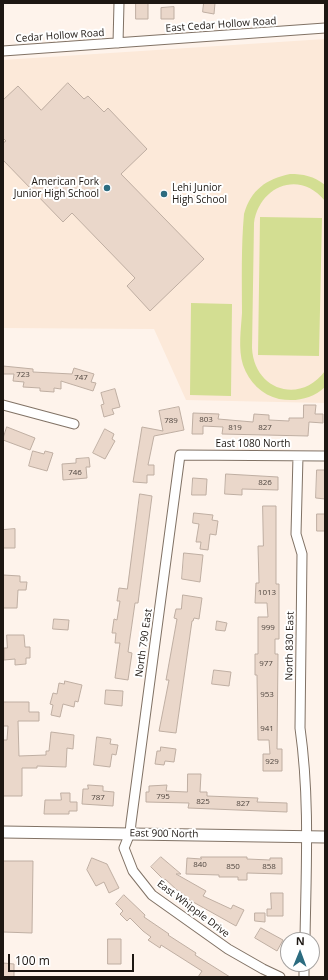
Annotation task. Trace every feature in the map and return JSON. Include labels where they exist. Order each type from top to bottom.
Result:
[{"type":"street","points":[[118,43],[119,3]]},
{"type":"street","name":"East Cedar Hollow Road","points":[[118,43],[325,28]]},
{"type":"street","name":"Cedar Hollow Road","points":[[3,51],[118,43]]},
{"type":"street","points":[[3,405],[74,424]]},
{"type":"street","name":"East 1080 North","points":[[180,455],[325,456]]},
{"type":"street","name":"North 790 East","points":[[130,833],[180,455]]},
{"type":"street","name":"North 830 East","points":[[298,456],[296,534],[302,554],[300,728],[306,787],[307,836],[304,932]]},
{"type":"street","name":"East 900 North","points":[[3,832],[325,837]]},
{"type":"street","name":"East Whipple Drive","points":[[130,833],[124,848],[134,871],[152,894],[228,949],[280,977]]},
{"type":"shaded area","name":"Lehi Junior High School","points":[[325,39],[325,403],[186,400],[154,329],[3,328],[3,60]]},
{"type":"green space","points":[[290,174],[308,176],[317,179],[325,185],[325,201],[315,191],[304,186],[293,184],[282,186],[272,191],[264,199],[257,210],[254,223],[252,348],[255,362],[261,374],[269,383],[280,388],[291,390],[303,388],[315,381],[325,371],[325,387],[309,397],[298,400],[279,399],[267,394],[257,387],[249,377],[243,365],[240,346],[244,214],[255,192],[274,179]]},
{"type":"green space","points":[[260,217],[322,218],[319,356],[258,355]]},
{"type":"green space","points":[[191,303],[232,304],[231,396],[190,395]]},
{"type":"building","points":[[136,3],[148,3],[148,19],[136,19]]},
{"type":"building","points":[[204,3],[215,3],[214,14],[203,12]]},
{"type":"building","points":[[174,7],[174,19],[161,19],[161,8]]},
{"type":"building","points":[[68,83],[84,99],[88,96],[104,112],[108,108],[147,149],[121,174],[204,259],[150,311],[127,286],[135,278],[72,213],[63,222],[3,160],[3,143],[6,141],[3,138],[3,100],[18,86],[41,110]]},
{"type":"building","points":[[3,366],[33,369],[33,372],[72,374],[74,368],[94,374],[91,382],[96,383],[93,391],[61,381],[61,389],[54,388],[54,392],[40,391],[40,388],[23,387],[24,382],[13,381],[14,374],[3,374]]},
{"type":"building","points":[[115,389],[120,407],[112,409],[114,414],[104,417],[101,405],[104,404],[101,393]]},
{"type":"building","points":[[304,405],[316,405],[315,414],[323,414],[323,423],[309,422],[308,436],[222,434],[223,427],[203,426],[203,434],[192,434],[193,413],[219,414],[218,419],[253,422],[254,414],[269,415],[269,420],[289,421],[289,418],[303,418]]},
{"type":"building","points":[[179,407],[184,430],[154,436],[148,465],[154,465],[154,475],[147,475],[147,483],[133,482],[142,427],[163,431],[159,411]]},
{"type":"building","points":[[7,427],[35,438],[30,450],[3,440]]},
{"type":"building","points":[[105,429],[114,434],[112,439],[115,441],[105,459],[93,453]]},
{"type":"building","points":[[33,451],[44,454],[45,451],[53,453],[47,471],[29,466]]},
{"type":"building","points":[[89,458],[90,467],[86,467],[87,478],[63,480],[62,464],[76,463],[76,459]]},
{"type":"building","points":[[317,470],[325,470],[325,499],[316,498]]},
{"type":"building","points":[[226,474],[278,477],[278,490],[242,489],[242,495],[225,494]]},
{"type":"building","points":[[193,478],[207,479],[206,495],[192,495]]},
{"type":"building","points":[[140,494],[152,496],[138,603],[135,603],[128,652],[132,653],[128,680],[115,678],[120,643],[115,643],[116,633],[112,633],[114,619],[117,620],[120,601],[117,601],[119,588],[127,589]]},
{"type":"building","points":[[263,506],[276,506],[276,584],[279,584],[279,639],[275,639],[275,654],[278,654],[277,749],[282,749],[282,771],[263,771],[263,754],[270,754],[269,740],[258,740],[257,675],[255,675],[255,654],[258,654],[258,617],[268,617],[267,603],[255,603],[256,583],[259,583],[258,546],[263,546]]},
{"type":"building","points":[[194,513],[213,515],[212,520],[218,521],[216,535],[210,534],[208,550],[200,549],[201,542],[196,542],[199,524],[193,523]]},
{"type":"building","points":[[317,514],[325,514],[325,531],[317,531]]},
{"type":"building","points":[[15,529],[15,548],[3,548],[3,530]]},
{"type":"building","points":[[184,553],[203,555],[200,582],[182,579]]},
{"type":"building","points":[[3,575],[20,576],[20,582],[27,582],[26,590],[18,590],[17,608],[3,608]]},
{"type":"building","points":[[183,595],[202,598],[199,619],[194,618],[192,621],[176,733],[159,731],[169,680],[166,680],[177,619],[174,618],[176,609],[181,609]]},
{"type":"building","points":[[54,619],[69,620],[68,630],[53,629]]},
{"type":"building","points":[[217,621],[227,623],[225,631],[216,630]]},
{"type":"building","points":[[7,635],[24,635],[25,647],[30,647],[30,658],[26,658],[26,664],[15,665],[15,659],[4,660],[4,648],[7,648]]},
{"type":"building","points":[[214,670],[231,672],[229,686],[212,684]]},
{"type":"building","points":[[65,681],[82,685],[78,702],[75,701],[74,707],[63,704],[60,717],[51,715],[53,705],[50,704],[53,693],[57,694],[59,683],[64,684]]},
{"type":"building","points":[[106,690],[123,691],[122,706],[105,704]]},
{"type":"building","points":[[3,702],[29,702],[29,712],[39,712],[39,721],[18,721],[19,756],[46,755],[46,751],[49,751],[51,732],[74,735],[73,749],[67,748],[66,767],[37,766],[37,768],[22,768],[22,796],[3,796],[3,740],[7,740],[8,726],[3,726]]},
{"type":"building","points":[[97,737],[111,739],[110,744],[118,745],[116,755],[112,754],[110,767],[94,765]]},
{"type":"building","points":[[161,747],[176,749],[174,762],[165,761],[164,765],[155,764],[157,751],[160,751]]},
{"type":"building","points":[[188,774],[201,774],[200,792],[207,792],[207,796],[258,798],[257,802],[287,803],[287,812],[188,808],[189,803],[146,802],[146,792],[149,792],[149,786],[167,785],[166,791],[187,792]]},
{"type":"building","points":[[88,785],[103,786],[103,791],[114,792],[113,806],[82,804],[83,789],[88,789]]},
{"type":"building","points":[[61,793],[70,793],[70,802],[77,802],[77,811],[69,811],[69,814],[44,814],[45,800],[61,800]]},
{"type":"building","points":[[161,857],[181,874],[176,874],[206,891],[203,896],[231,909],[233,905],[244,910],[236,926],[186,898],[187,897],[165,879],[164,880],[151,867]]},
{"type":"building","points":[[201,857],[247,857],[247,859],[270,860],[270,858],[282,858],[282,874],[247,873],[247,880],[238,880],[238,877],[186,874],[187,858],[201,859]]},
{"type":"building","points":[[92,858],[107,864],[119,888],[109,893],[104,882],[96,886],[87,870]]},
{"type":"building","points":[[3,861],[33,861],[32,933],[3,932]]},
{"type":"building","points":[[271,893],[283,893],[283,916],[267,916],[267,909],[271,909]]},
{"type":"building","points":[[124,895],[145,915],[144,917],[196,953],[195,955],[230,977],[198,977],[202,971],[161,945],[160,948],[148,940],[151,937],[130,918],[127,921],[120,914],[123,911],[116,904]]},
{"type":"building","points":[[255,913],[265,913],[265,922],[255,921]]},
{"type":"building","points":[[261,928],[280,938],[280,946],[277,951],[255,938]]},
{"type":"building","points":[[108,939],[121,939],[121,964],[108,964]]},
{"type":"building","points":[[3,963],[14,964],[14,977],[3,977]]},
{"type":"place","name":"American Fork Junior High School","points":[[107,188]]},
{"type":"place","name":"Lehi Junior High School","points":[[164,194]]}]
